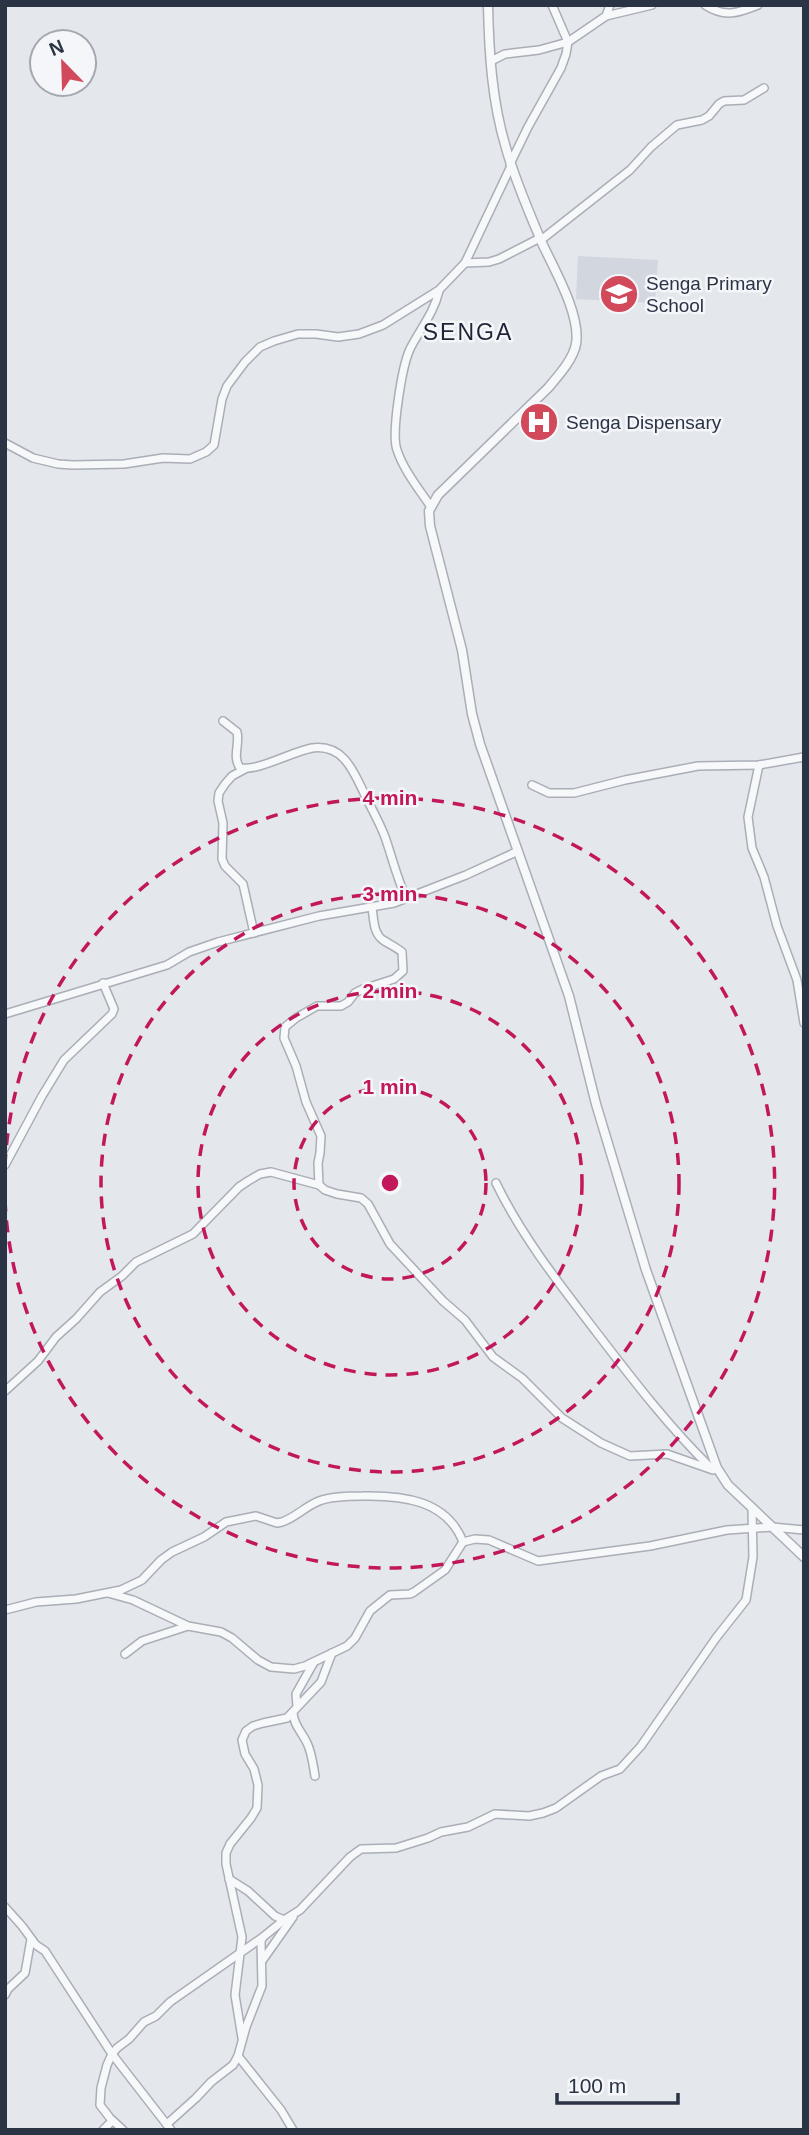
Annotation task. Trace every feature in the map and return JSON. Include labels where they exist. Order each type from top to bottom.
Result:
[{"type":"street","points":[[488,5],[491,61],[501,129],[511,165],[574,318],[576,344],[548,388],[438,495],[431,507],[430,526],[462,650],[472,714],[480,744],[569,996],[603,1128],[646,1270],[706,1438],[728,1485],[804,1557]]},
{"type":"street","points":[[5,443],[23,454],[58,464],[114,464],[196,457],[214,444],[227,386],[260,347],[298,334],[338,337],[359,334],[383,325],[439,290],[465,263],[528,127],[561,68],[568,42],[552,5]]},
{"type":"street","points":[[606,16],[610,5]]},
{"type":"street","points":[[491,61],[505,54],[539,50],[568,42],[606,16],[652,5]]},
{"type":"street","points":[[705,5],[716,12],[733,13],[758,5]]},
{"type":"street","points":[[465,263],[499,259],[541,239],[630,170],[677,125],[702,120],[724,101],[744,100],[764,88]]},
{"type":"street","points":[[431,507],[401,461],[394,440],[405,360],[429,319],[439,290]]},
{"type":"street","points":[[223,721],[237,732],[239,740],[236,760],[240,768],[245,769]]},
{"type":"street","points":[[254,933],[243,884],[225,866],[222,859],[223,823],[219,793],[232,776],[245,769],[312,748],[331,749],[351,764],[384,835],[405,898]]},
{"type":"street","points":[[532,785],[549,793],[574,793],[698,766],[758,765],[804,757]]},
{"type":"street","points":[[758,765],[748,817],[752,848],[797,980],[804,1023]]},
{"type":"street","points":[[5,1014],[167,965],[195,950],[254,933],[318,916],[394,903],[516,852]]},
{"type":"street","points":[[319,1185],[317,1163],[321,1136],[283,1035],[285,1027],[308,1010],[317,1006],[341,1006],[355,993],[394,979],[403,971],[402,952],[376,932],[372,908]]},
{"type":"street","points":[[5,1166],[64,1060],[112,1014],[114,1009],[103,983]]},
{"type":"street","points":[[5,1391],[38,1361],[56,1336],[76,1319],[100,1292],[136,1262],[194,1234],[248,1181],[260,1174],[271,1172],[319,1185],[337,1194],[361,1198],[368,1204],[390,1244],[443,1301],[465,1320],[493,1357],[535,1389],[562,1418],[601,1443],[630,1456],[667,1454],[713,1470]]},
{"type":"street","points":[[496,1183],[510,1210],[567,1294],[646,1397],[713,1470],[723,1477]]},
{"type":"street","points":[[5,1610],[36,1602],[76,1599],[121,1590],[142,1580],[172,1552],[204,1537],[224,1523],[256,1516],[276,1523],[282,1522],[318,1501],[336,1498],[380,1496],[422,1503],[438,1510],[449,1519],[463,1542]]},
{"type":"street","points":[[262,1962],[294,1915],[361,1849],[396,1848],[441,1832],[468,1827],[495,1814],[529,1816],[543,1813],[556,1808],[601,1776],[620,1769],[641,1746],[716,1638],[746,1601],[752,1574],[752,1509]]},
{"type":"street","points":[[108,1593],[133,1600],[188,1626],[221,1632],[271,1667],[294,1668],[314,1662],[347,1646],[355,1638],[370,1611],[390,1595],[410,1594],[445,1570],[463,1542],[489,1540],[538,1561],[650,1546],[727,1530],[772,1527],[804,1530]]},
{"type":"street","points":[[125,1654],[142,1640],[188,1626]]},
{"type":"street","points":[[242,2038],[235,1995],[242,1937],[226,1853],[257,1808],[254,1769],[245,1754],[243,1740],[246,1731],[253,1726],[287,1718],[309,1697],[321,1682],[332,1653]]},
{"type":"street","points":[[314,1662],[296,1695],[295,1709],[296,1727],[310,1752],[315,1776]]},
{"type":"street","points":[[229,1879],[248,1891],[275,1916],[284,1920]]},
{"type":"street","points":[[5,1908],[60,1970],[112,2054],[169,2127],[211,2081],[233,2065],[238,2056],[262,1986],[263,1937]]},
{"type":"street","points":[[123,2130],[100,2105],[107,2065],[112,2054],[144,2022],[156,2016],[170,2002],[294,1915]]},
{"type":"street","points":[[5,1994],[23,1978],[31,1939]]},
{"type":"street","points":[[238,2056],[281,2109],[293,2130]]},
{"type":"street","points":[[103,2130],[113,2120]]},
{"type":"shaded area","name":"Senga Primary School","points":[[578,256],[658,260],[655,303],[576,299]]},
{"type":"place","name":"Senga Primary School","points":[[619,294]]},
{"type":"place","name":"Senga Dispensary","points":[[539,422]]},
{"type":"district","name":"SENGA","points":[[468,332]]}]
